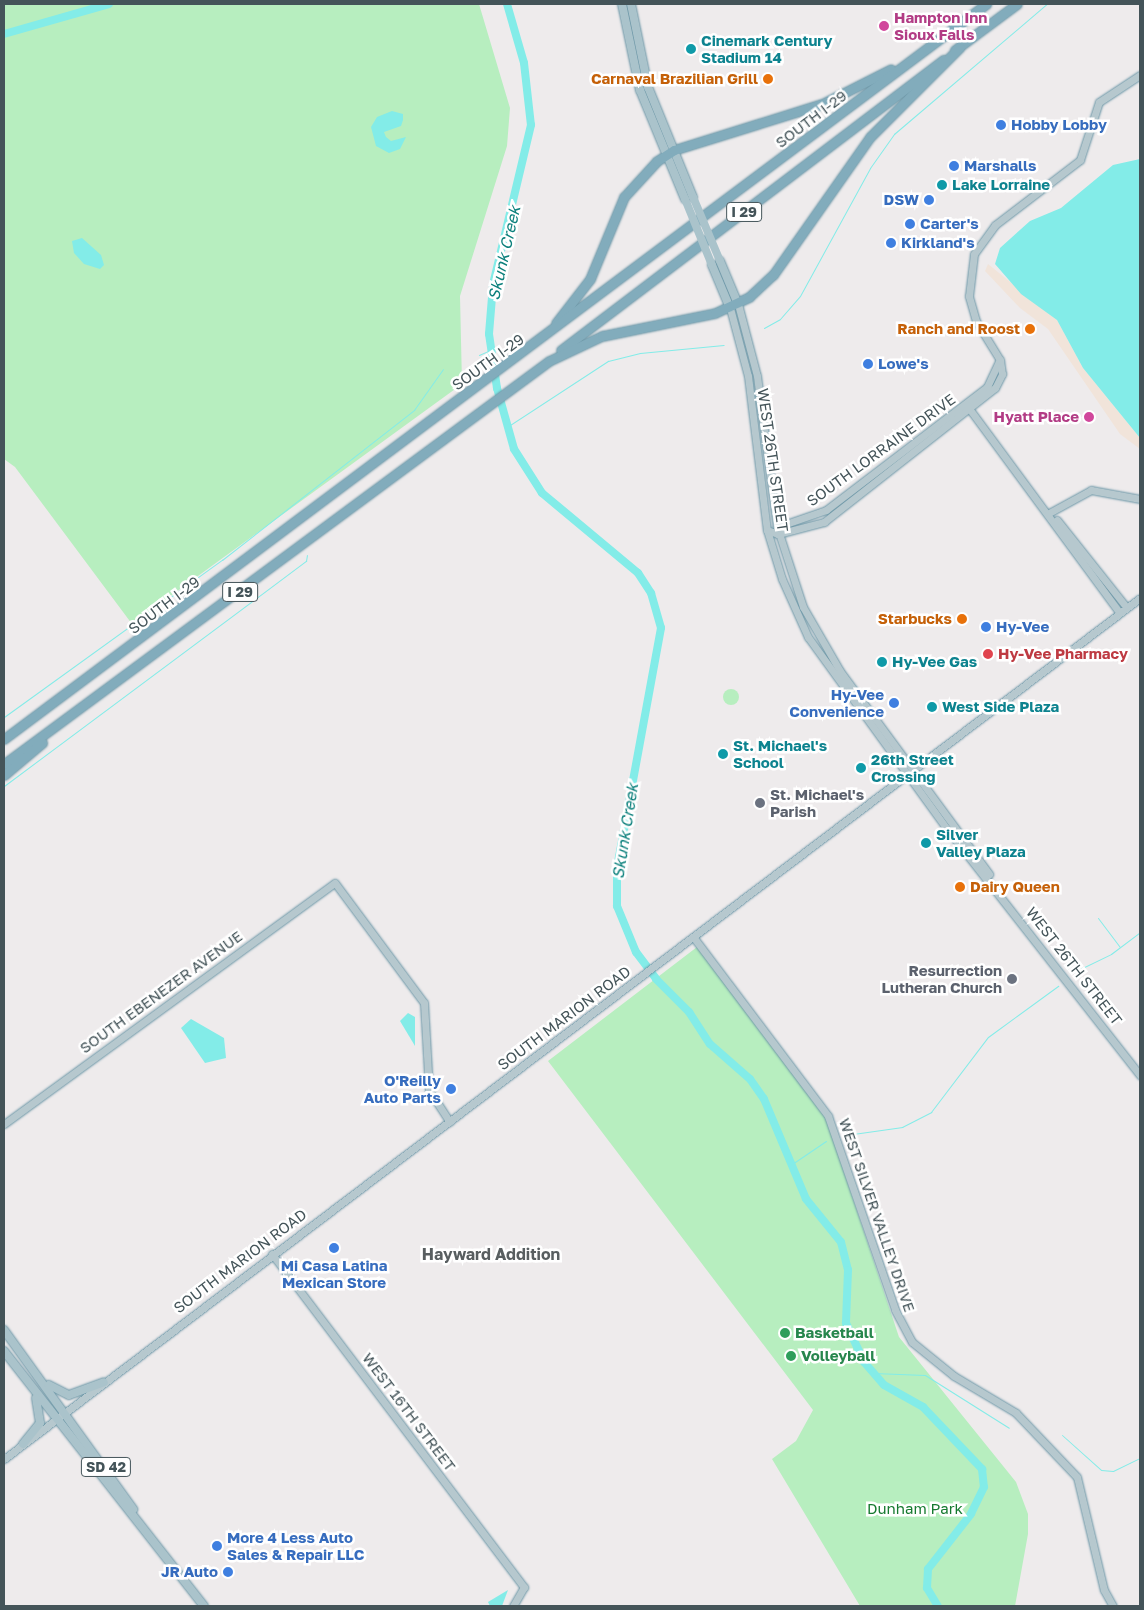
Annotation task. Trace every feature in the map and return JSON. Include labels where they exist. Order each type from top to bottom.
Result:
[{"type":"highway","name":"SOUTH I-29","points":[[4,738],[86,680],[986,4]]},
{"type":"highway","name":"I 29","points":[[4,764],[92,702],[473,417],[1017,4]]},
{"type":"highway","points":[[519,356],[577,299],[624,197],[642,173],[670,152],[822,104],[934,43]]},
{"type":"highway","points":[[524,378],[602,336],[734,306],[773,275],[870,137],[960,47]]},
{"type":"highway","points":[[4,731],[86,680]]},
{"type":"highway","points":[[4,775],[92,702]]},
{"type":"main road","name":"WEST 26TH STREET","points":[[622,4],[636,77],[670,152],[693,196],[720,261],[757,376],[777,531],[800,600],[832,659],[915,770],[1005,898]]},
{"type":"main road","name":"WEST 26TH STREET","points":[[631,4],[646,80],[684,199],[712,265],[734,306],[748,376],[767,530],[790,601],[824,664],[908,776],[1005,898],[1140,1075]]},
{"type":"main road","name":"SOUTH LORRAINE DRIVE","points":[[777,531],[820,514],[1000,382],[1000,360],[976,321],[969,296],[969,272],[977,248],[994,225],[1080,160],[1098,102],[1140,75]]},
{"type":"main road","points":[[969,405],[1050,513],[1120,613]]},
{"type":"main road","points":[[1050,513],[1091,490],[1140,500]]},
{"type":"main road","points":[[1050,513],[1071,534],[1127,608]]},
{"type":"main road","points":[[767,530],[777,531]]},
{"type":"main road","name":"SOUTH MARION ROAD","points":[[4,1459],[272,1254],[908,776],[1140,598]]},
{"type":"main road","points":[[790,601],[821,652],[832,659]]},
{"type":"main road","points":[[824,664],[831,666],[875,717]]},
{"type":"main road","name":"SOUTH EBENEZER AVENUE","points":[[4,1124],[335,883],[424,1003],[429,1090],[450,1122]]},
{"type":"main road","name":"WEST SILVER VALLEY DRIVE","points":[[694,938],[828,1116],[895,1310],[912,1342],[954,1376],[1016,1413],[1077,1477],[1104,1590],[1113,1606]]},
{"type":"main road","name":"WEST 16TH STREET","points":[[272,1254],[524,1587],[513,1606]]},
{"type":"main road","name":"SD 42","points":[[4,1330],[65,1412],[143,1525],[204,1606]]},
{"type":"main road","name":"SD 42","points":[[4,1351],[56,1419],[143,1525]]},
{"type":"main road","points":[[17,1369],[41,1414],[23,1444]]},
{"type":"main road","points":[[39,1376],[66,1395],[104,1382]]},
{"type":"green space","points":[[4,4],[479,4],[510,108],[507,146],[460,296],[462,384],[132,624],[15,467],[4,459]]},
{"type":"green space","points":[[731,689],[737,691],[739,697],[737,703],[731,705],[725,703],[723,697],[725,691]]},
{"type":"green space","name":"Dunham Park","points":[[697,947],[826,1118],[899,1337],[1016,1482],[1028,1514],[1028,1534],[1015,1606],[860,1606],[772,1459],[796,1441],[813,1410],[548,1061]]},
{"type":"sand","points":[[988,264],[1057,320],[1083,368],[1140,438],[1140,449],[1120,434],[1048,329],[1020,308],[985,271]]},
{"type":"water","points":[[392,111],[403,114],[403,120],[401,126],[384,132],[386,137],[391,141],[406,137],[400,149],[389,153],[376,146],[371,127],[377,117]]},
{"type":"water","name":"Lake Lorraine","points":[[1140,159],[1140,438],[1083,368],[1057,320],[1021,294],[995,264],[1000,248],[1030,221],[1061,208],[1113,165]]},
{"type":"water","points":[[82,238],[101,255],[104,265],[100,269],[84,264],[74,253],[72,241]]},
{"type":"water","points":[[408,1013],[415,1017],[415,1046],[400,1021]]},
{"type":"water","points":[[191,1019],[224,1038],[226,1058],[205,1063],[181,1028]]},
{"type":"water","points":[[508,1590],[502,1606],[490,1606],[488,1602]]},
{"type":"waterway","points":[[4,34],[109,4]]},
{"type":"waterway","name":"Skunk Creek","points":[[507,4],[524,63],[531,125],[493,285],[489,334],[497,388],[514,449],[542,493],[638,573],[651,593],[661,628],[617,868],[617,906],[636,952],[656,979],[689,1012],[710,1044],[750,1079],[764,1099],[806,1199],[841,1242],[848,1270],[846,1323],[864,1362],[884,1385],[923,1407],[982,1469],[984,1487],[971,1514],[928,1569],[927,1588],[938,1606]]},
{"type":"waterway","points":[[764,328],[780,319],[800,296],[870,168],[894,134],[1047,4]]},
{"type":"waterway","points":[[507,427],[608,361],[640,353],[724,345]]},
{"type":"waterway","points":[[479,355],[490,350]]},
{"type":"waterway","points":[[4,717],[222,560],[414,410],[443,369]]},
{"type":"waterway","points":[[4,786],[306,561],[307,555]]},
{"type":"waterway","points":[[1098,918],[1120,947]]},
{"type":"waterway","points":[[1074,972],[1111,954],[1140,932]]},
{"type":"waterway","points":[[846,1135],[902,1127],[931,1112],[988,1037],[1058,986]]},
{"type":"waterway","points":[[792,1164],[826,1141]]},
{"type":"waterway","points":[[873,1373],[925,1375],[1009,1428]]},
{"type":"waterway","points":[[1062,1435],[1101,1470],[1113,1471],[1140,1458]]},
{"type":"place","name":"Hampton Inn Sioux Falls","points":[[884,26]]},
{"type":"place","name":"Cinemark Century Stadium 14","points":[[691,49]]},
{"type":"place","name":"Carnaval Brazilian Grill","points":[[768,79]]},
{"type":"place","name":"Hobby Lobby","points":[[1001,125]]},
{"type":"place","name":"Marshalls","points":[[954,166]]},
{"type":"place","name":"Lake Lorraine","points":[[942,185]]},
{"type":"place","name":"DSW","points":[[929,200]]},
{"type":"place","name":"Carter's","points":[[910,224]]},
{"type":"place","name":"Kirkland's","points":[[891,243]]},
{"type":"place","name":"Ranch and Roost","points":[[1030,329]]},
{"type":"place","name":"Lowe's","points":[[868,364]]},
{"type":"place","name":"Hyatt Place","points":[[1089,417]]},
{"type":"place","name":"Starbucks","points":[[962,619]]},
{"type":"place","name":"Hy-Vee","points":[[986,627]]},
{"type":"place","name":"Hy-Vee Pharmacy","points":[[988,654]]},
{"type":"place","name":"Hy-Vee Gas","points":[[882,662]]},
{"type":"place","name":"Hy-Vee Convenience","points":[[894,703]]},
{"type":"place","name":"West Side Plaza","points":[[932,707]]},
{"type":"place","name":"St. Michael's School","points":[[723,754]]},
{"type":"place","name":"26th Street Crossing","points":[[861,768]]},
{"type":"place","name":"St. Michael's Parish","points":[[760,803]]},
{"type":"place","name":"Silver Valley Plaza","points":[[926,843]]},
{"type":"place","name":"Dairy Queen","points":[[960,887]]},
{"type":"place","name":"Resurrection Lutheran Church","points":[[1012,979]]},
{"type":"place","name":"O'Reilly Auto Parts","points":[[451,1089]]},
{"type":"place","name":"Mi Casa Latina Mexican Store","points":[[334,1248]]},
{"type":"place","name":"Basketball","points":[[785,1333]]},
{"type":"place","name":"Volleyball","points":[[791,1356]]},
{"type":"place","name":"More 4 Less Auto Sales & Repair LLC","points":[[217,1546]]},
{"type":"place","name":"JR Auto","points":[[228,1572]]},
{"type":"district","name":"Hayward Addition","points":[[491,1254]]}]
